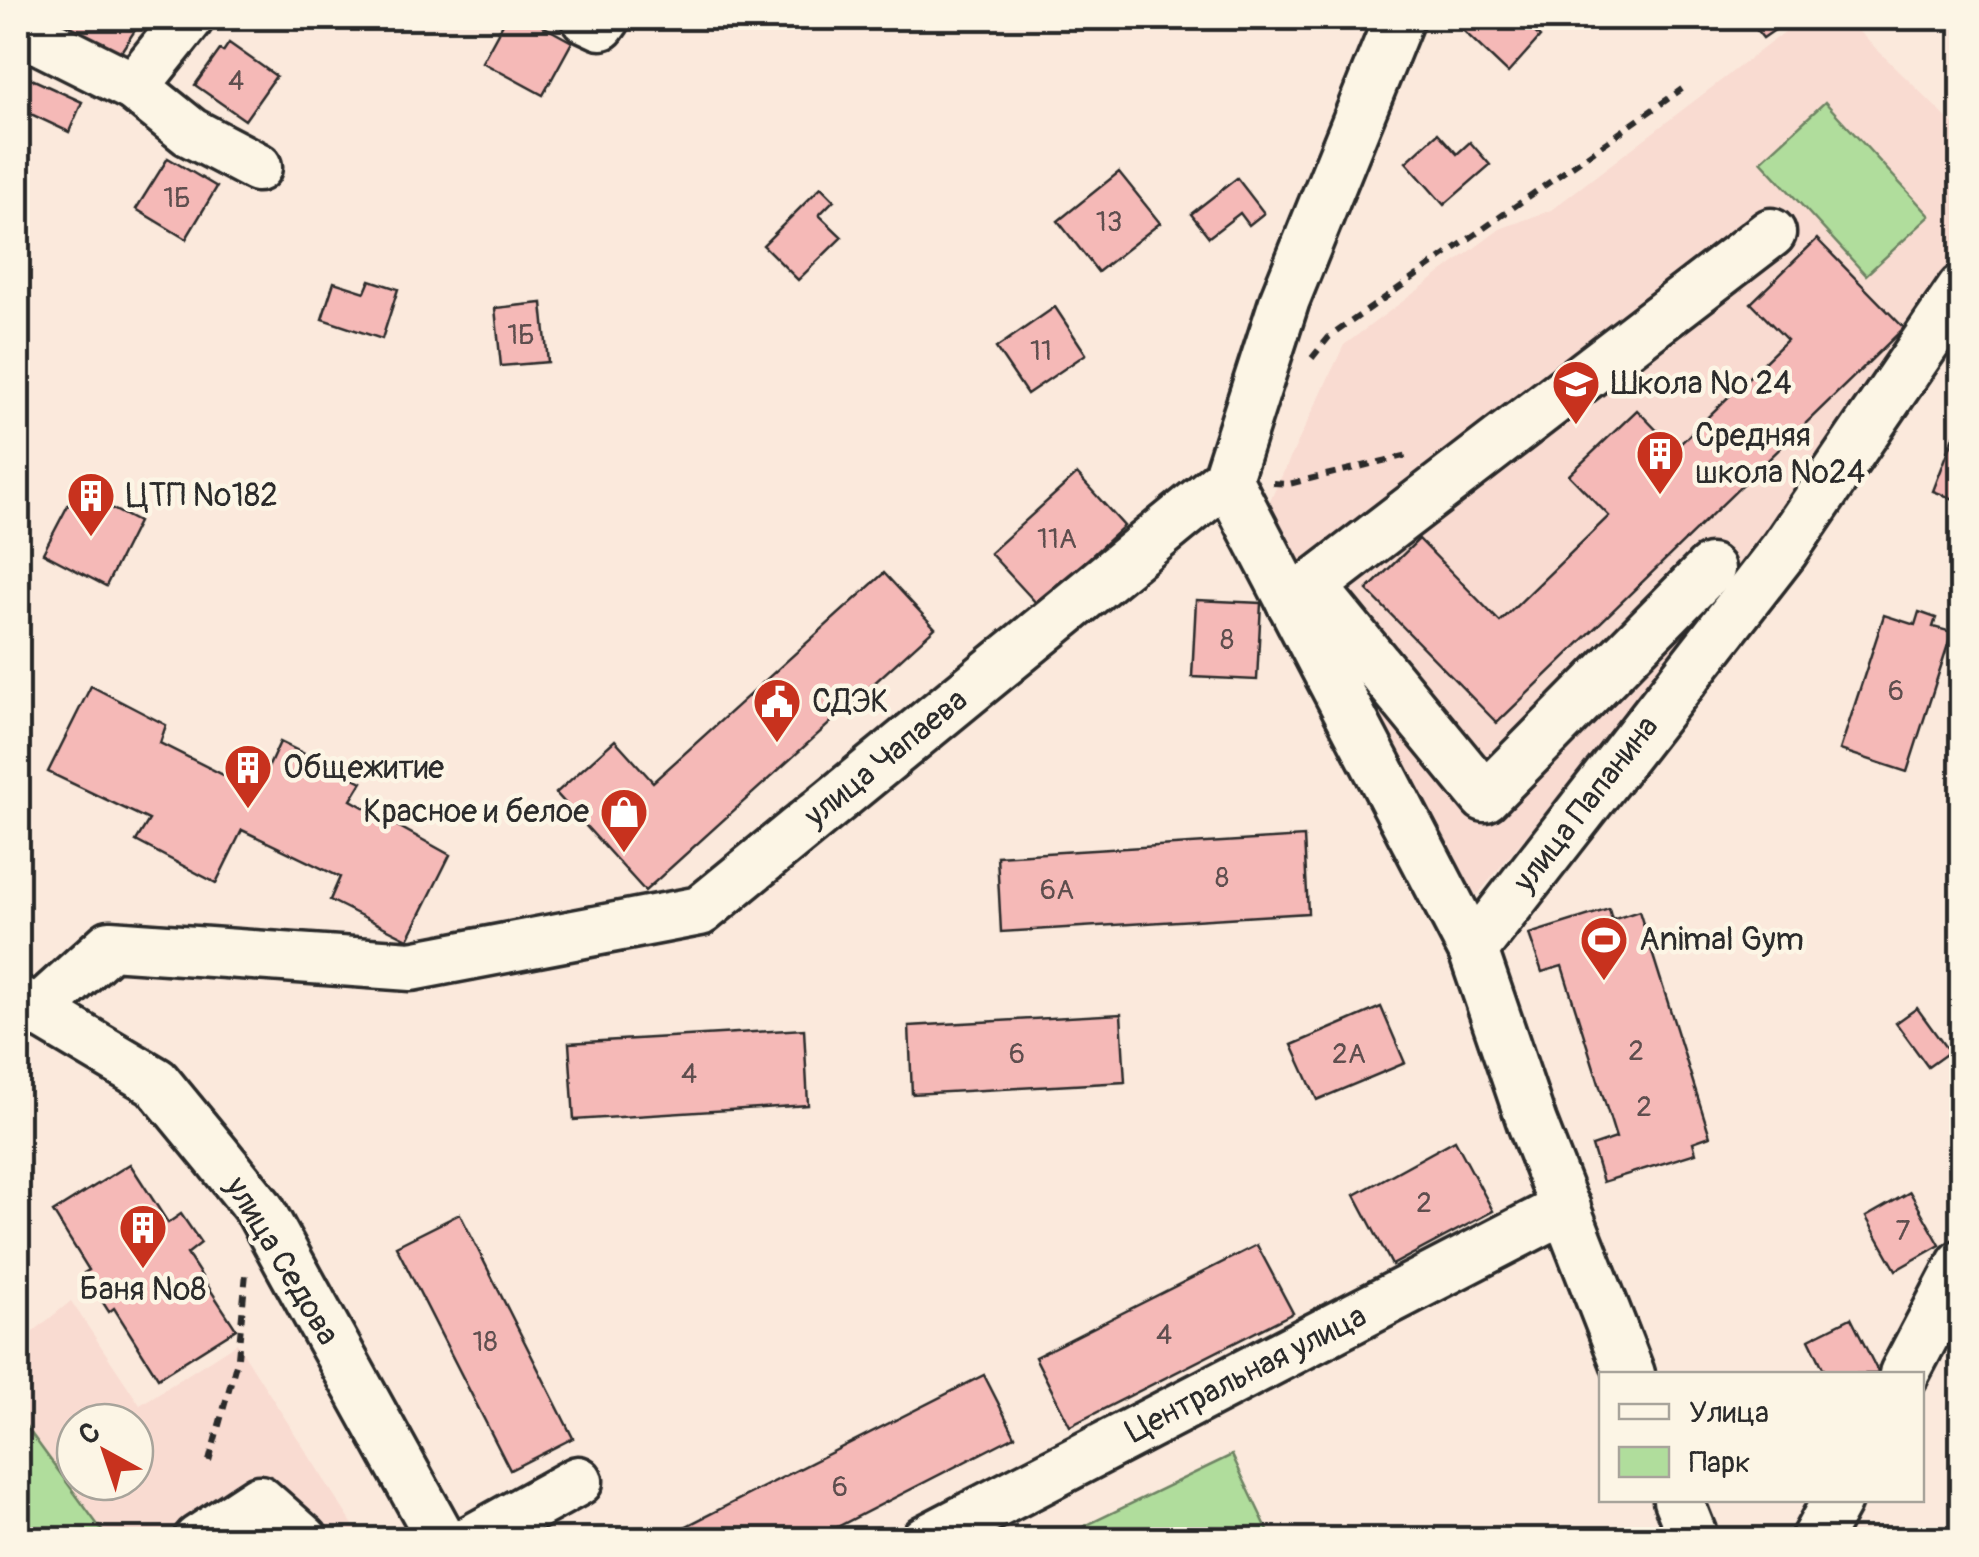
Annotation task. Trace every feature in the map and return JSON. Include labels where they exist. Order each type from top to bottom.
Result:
[{"type":"street","points":[[134,86],[189,18]]},
{"type":"street","points":[[586,18],[601,26],[606,18]]},
{"type":"street","points":[[1400,18],[1285,299],[1227,478],[1302,594],[1472,950],[1629,1372]]},
{"type":"street","points":[[18,29],[134,86],[190,132],[257,167]]},
{"type":"street","points":[[1302,594],[1771,233]]},
{"type":"street","name":"улица Папанина","points":[[1472,950],[1784,550],[1962,289]]},
{"type":"street","name":"улица Чапаева","points":[[28,1005],[110,946],[411,966],[700,911],[1227,478]]},
{"type":"street","points":[[1302,594],[1485,797],[1710,570]]},
{"type":"street","name":"улица Седова","points":[[28,1005],[156,1082],[260,1210],[442,1540]]},
{"type":"street","name":"Центральная улица","points":[[925,1540],[1566,1208]]},
{"type":"street","points":[[1905,1372],[1962,1264]]},
{"type":"street","points":[[471,1540],[578,1481]]},
{"type":"street","points":[[198,1540],[259,1500],[304,1540]]},
{"type":"street","points":[[1679,1502],[1694,1540]]},
{"type":"street","points":[[1815,1540],[1836,1502]]},
{"type":"path","points":[[1308,362],[1329,337],[1682,89]]},
{"type":"path","points":[[1227,478],[1289,484],[1421,452]]},
{"type":"path","points":[[209,1461],[238,1357],[247,1268]]},
{"type":"shaded area","name":"Школа № 24","points":[[1803,18],[1845,18],[1961,132],[1961,269],[1734,585],[1469,905],[1266,509],[1344,345],[1500,229],[1551,210]]},
{"type":"shaded area","points":[[71,1301],[138,1402],[55,1402],[55,1502],[155,1502],[155,1402],[145,1402],[237,1343],[362,1539],[18,1540],[18,1344]]},
{"type":"green space","points":[[1825,102],[1930,216],[1866,275],[1761,161]]},
{"type":"green space","points":[[25,1425],[55,1466],[55,1502],[81,1502],[108,1539],[18,1539],[18,1431]]},
{"type":"green space","points":[[1232,1455],[1272,1539],[1058,1539]]},
{"type":"building","points":[[60,18],[143,18],[115,61],[56,23]]},
{"type":"building","points":[[506,18],[528,18],[572,42],[543,95],[482,62]]},
{"type":"building","points":[[1450,18],[1519,18],[1540,37],[1508,73]]},
{"type":"building","points":[[1747,18],[1792,18],[1763,38]]},
{"type":"building","points":[[229,43],[276,76],[245,120],[195,85]]},
{"type":"building","points":[[23,75],[82,102],[69,132],[18,108]]},
{"type":"building","points":[[1438,133],[1457,154],[1470,142],[1490,165],[1444,205],[1406,162]]},
{"type":"building","points":[[168,158],[217,187],[186,239],[136,209]]},
{"type":"building","points":[[1119,172],[1160,223],[1098,272],[1058,221]]},
{"type":"building","points":[[1237,178],[1264,213],[1249,225],[1240,213],[1209,237],[1191,214]]},
{"type":"building","points":[[821,187],[834,200],[819,215],[842,237],[798,280],[763,245]]},
{"type":"building","name":"Средняя школа №24","points":[[1817,239],[1904,328],[1497,723],[1367,590],[1419,539],[1500,622],[1609,516],[1569,475],[1637,410],[1675,449],[1787,340],[1751,303]]},
{"type":"building","points":[[18,249],[27,253],[18,275]]},
{"type":"building","points":[[370,280],[398,289],[382,339],[322,319],[334,282],[365,292]]},
{"type":"building","points":[[542,303],[548,362],[501,366],[495,308]]},
{"type":"building","points":[[1055,307],[1086,354],[1027,394],[996,348]]},
{"type":"building","points":[[1955,434],[1962,437],[1962,502],[1933,491]]},
{"type":"building","points":[[1077,474],[1124,526],[1038,605],[990,553]]},
{"type":"building","name":"ЦТП №182","points":[[76,490],[138,522],[106,586],[43,553]]},
{"type":"building","points":[[884,573],[935,628],[645,891],[556,793],[615,740],[653,782]]},
{"type":"building","points":[[1196,600],[1261,603],[1257,680],[1192,677]]},
{"type":"building","points":[[1919,612],[1936,618],[1933,627],[1952,632],[1907,772],[1840,750],[1884,615],[1915,625]]},
{"type":"building","name":"Общежитие","points":[[91,686],[166,725],[160,743],[257,792],[280,742],[362,782],[351,800],[450,855],[408,939],[330,900],[340,877],[242,830],[216,883],[136,841],[149,820],[48,772]]},
{"type":"building","points":[[1304,837],[1308,913],[1001,932],[997,856]]},
{"type":"building","points":[[1609,909],[1612,920],[1639,911],[1710,1136],[1693,1142],[1696,1153],[1603,1182],[1592,1146],[1616,1138],[1562,966],[1542,972],[1529,934]]},
{"type":"building","points":[[1381,1007],[1405,1063],[1317,1100],[1292,1045]]},
{"type":"building","points":[[1917,1008],[1949,1052],[1928,1067],[1896,1023]]},
{"type":"building","points":[[1121,1014],[1125,1082],[912,1094],[909,1026]]},
{"type":"building","points":[[804,1029],[808,1105],[574,1120],[569,1043]]},
{"type":"building","points":[[1455,1140],[1493,1211],[1392,1265],[1355,1195]]},
{"type":"building","name":"Баня №8","points":[[130,1164],[168,1223],[181,1214],[201,1243],[187,1254],[236,1329],[158,1378],[114,1308],[109,1312],[84,1273],[89,1270],[53,1212]]},
{"type":"building","points":[[1910,1192],[1940,1245],[1896,1270],[1866,1217]]},
{"type":"building","points":[[460,1214],[573,1438],[510,1470],[396,1246]]},
{"type":"building","points":[[1257,1245],[1293,1313],[1070,1426],[1035,1357]]},
{"type":"building","points":[[1851,1318],[1878,1372],[1825,1372],[1809,1339]]},
{"type":"building","points":[[984,1375],[1015,1436],[812,1540],[666,1540],[665,1537]]},
{"type":"place","name":"Школа № 24","points":[[1576,426]]},
{"type":"place","name":"Средняя школа №24","points":[[1660,496]]},
{"type":"place","name":"ЦТП №182","points":[[91,538]]},
{"type":"place","name":"СДЭК","points":[[777,744]]},
{"type":"place","name":"Общежитие","points":[[248,810]]},
{"type":"place","name":"Красное и белое","points":[[624,854]]},
{"type":"place","name":"Animal Gym","points":[[1604,982]]},
{"type":"place","name":"Баня №8","points":[[143,1270]]}]
